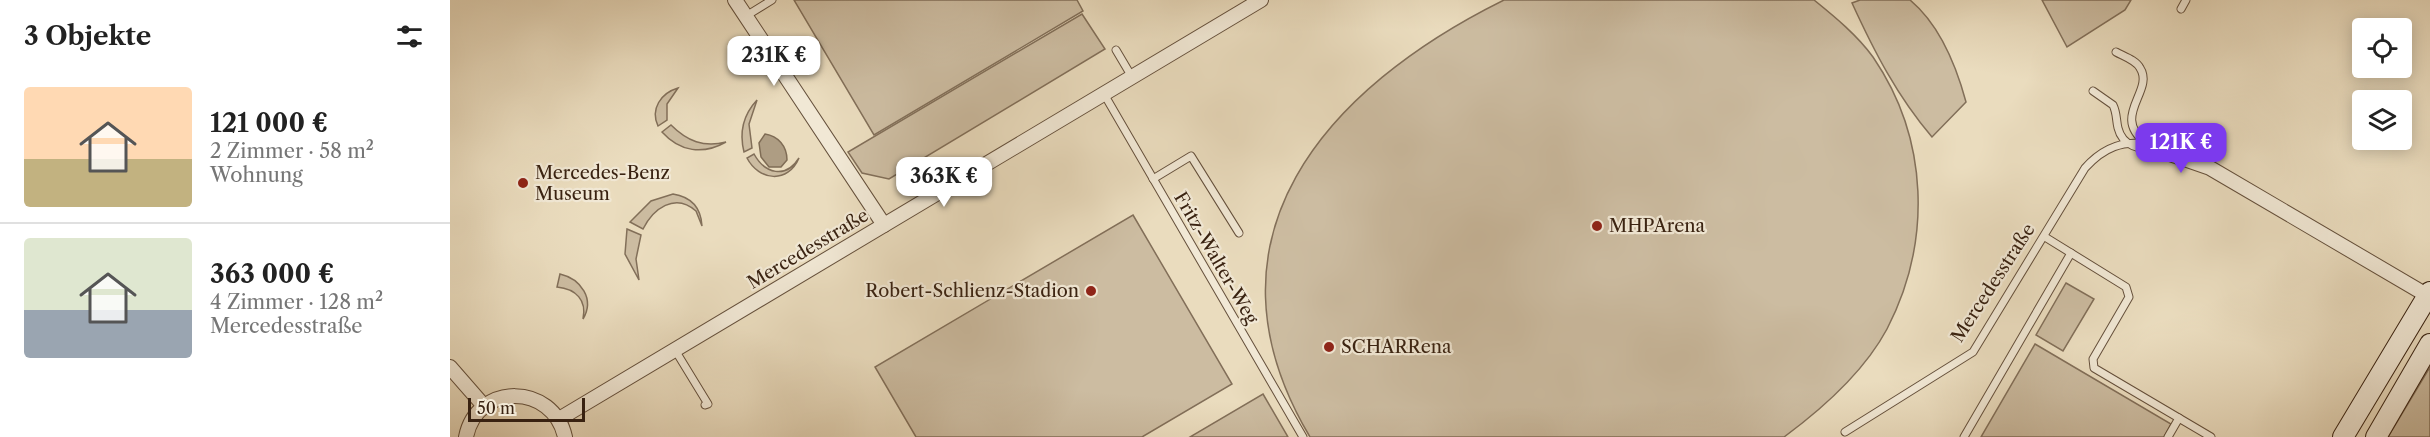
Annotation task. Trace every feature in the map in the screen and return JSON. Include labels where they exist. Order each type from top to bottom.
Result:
[{"type":"main road","points":[[2343,437],[2429,295]]},
{"type":"main road","points":[[2376,437],[2430,345]]},
{"type":"street","points":[[735,0],[884,225]]},
{"type":"street","name":"Mercedesstraße","points":[[559,419],[1261,0]]},
{"type":"street","points":[[2155,148],[2210,168],[2429,295]]},
{"type":"street","points":[[450,367],[484,406]]},
{"type":"street","points":[[466,437],[470,424],[484,406],[507,396],[524,396],[548,406],[559,419],[565,437]]},
{"type":"lane","points":[[746,16],[772,0]]},
{"type":"lane","points":[[2181,9],[2186,0]]},
{"type":"lane","points":[[1116,50],[1132,77]]},
{"type":"lane","points":[[2116,52],[2140,68],[2143,81],[2133,106],[2132,122],[2138,136],[2155,148]]},
{"type":"lane","points":[[2093,91],[2113,105],[2120,135],[2127,143],[2142,149],[2155,148]]},
{"type":"lane","name":"Fritz-Walter-Weg","points":[[1104,94],[1303,437]]},
{"type":"lane","points":[[2127,143],[2155,148]]},
{"type":"lane","name":"Mercedesstraße","points":[[1845,432],[1973,352],[2093,159],[2110,147],[2127,143]]},
{"type":"lane","points":[[1153,179],[1191,156],[1239,233]]},
{"type":"lane","points":[[2045,237],[2126,287],[2129,297],[2092,359],[2094,368],[2211,437]]},
{"type":"lane","points":[[1964,437],[2071,253]]},
{"type":"lane","points":[[675,350],[708,404],[705,405]]},
{"type":"lane","points":[[2168,437],[2179,418]]},
{"type":"shaded area","points":[[794,0],[1077,0],[1083,11],[874,135]]},
{"type":"shaded area","name":"MHPArena","points":[[1504,0],[1814,0],[1853,34],[1873,57],[1892,89],[1905,122],[1914,156],[1918,191],[1917,226],[1912,261],[1902,296],[1878,345],[1841,389],[1784,437],[1310,437],[1277,365],[1266,297],[1273,234],[1296,177],[1333,124],[1382,77],[1440,36]]},
{"type":"shaded area","points":[[1860,0],[1910,0],[1930,21],[1946,46],[1966,102],[1932,137],[1908,106],[1878,56],[1852,3]]},
{"type":"shaded area","points":[[2042,0],[2131,0],[2125,10],[2067,47]]},
{"type":"shaded area","points":[[1082,14],[1105,49],[889,179],[862,173],[848,152]]},
{"type":"shaded area","points":[[678,88],[667,104],[667,120],[658,126],[655,114],[659,102],[672,90]]},
{"type":"shaded area","points":[[757,100],[749,124],[752,148],[744,152],[743,124]]},
{"type":"shaded area","points":[[671,125],[696,142],[718,144],[726,142],[709,149],[684,147],[676,144],[662,132]]},
{"type":"shaded area","points":[[765,134],[774,137],[783,146],[787,160],[781,167],[769,167],[761,157],[759,143]]},
{"type":"shaded area","points":[[754,154],[764,166],[776,171],[788,169],[799,158],[794,166],[788,172],[773,176],[766,175],[752,166],[747,158]]},
{"type":"shaded area","points":[[673,194],[680,195],[694,204],[700,214],[702,226],[696,211],[680,203],[665,205],[653,215],[643,229],[630,222],[651,201]]},
{"type":"shaded area","name":"Robert-Schlienz-Stadion","points":[[1133,215],[1232,384],[1142,437],[916,437],[875,367]]},
{"type":"shaded area","points":[[627,229],[641,235],[636,259],[639,280],[625,254]]},
{"type":"shaded area","points":[[560,274],[574,280],[584,291],[587,304],[583,319],[583,306],[579,297],[570,290],[557,287]]},
{"type":"shaded area","points":[[2066,283],[2094,299],[2063,351],[2036,335]]},
{"type":"shaded area","points":[[2035,344],[2171,424],[2164,437],[1981,437]]},
{"type":"shaded area","points":[[2430,367],[2430,437],[2388,437]]},
{"type":"shaded area","points":[[1263,394],[1288,437],[1190,437]]},
{"type":"place","name":"Mercedes-Benz Museum","points":[[523,183]]},
{"type":"place","name":"MHPArena","points":[[1597,226]]},
{"type":"place","name":"Robert-Schlienz-Stadion","points":[[1091,291]]},
{"type":"place","name":"SCHARRena","points":[[1329,347]]}]
